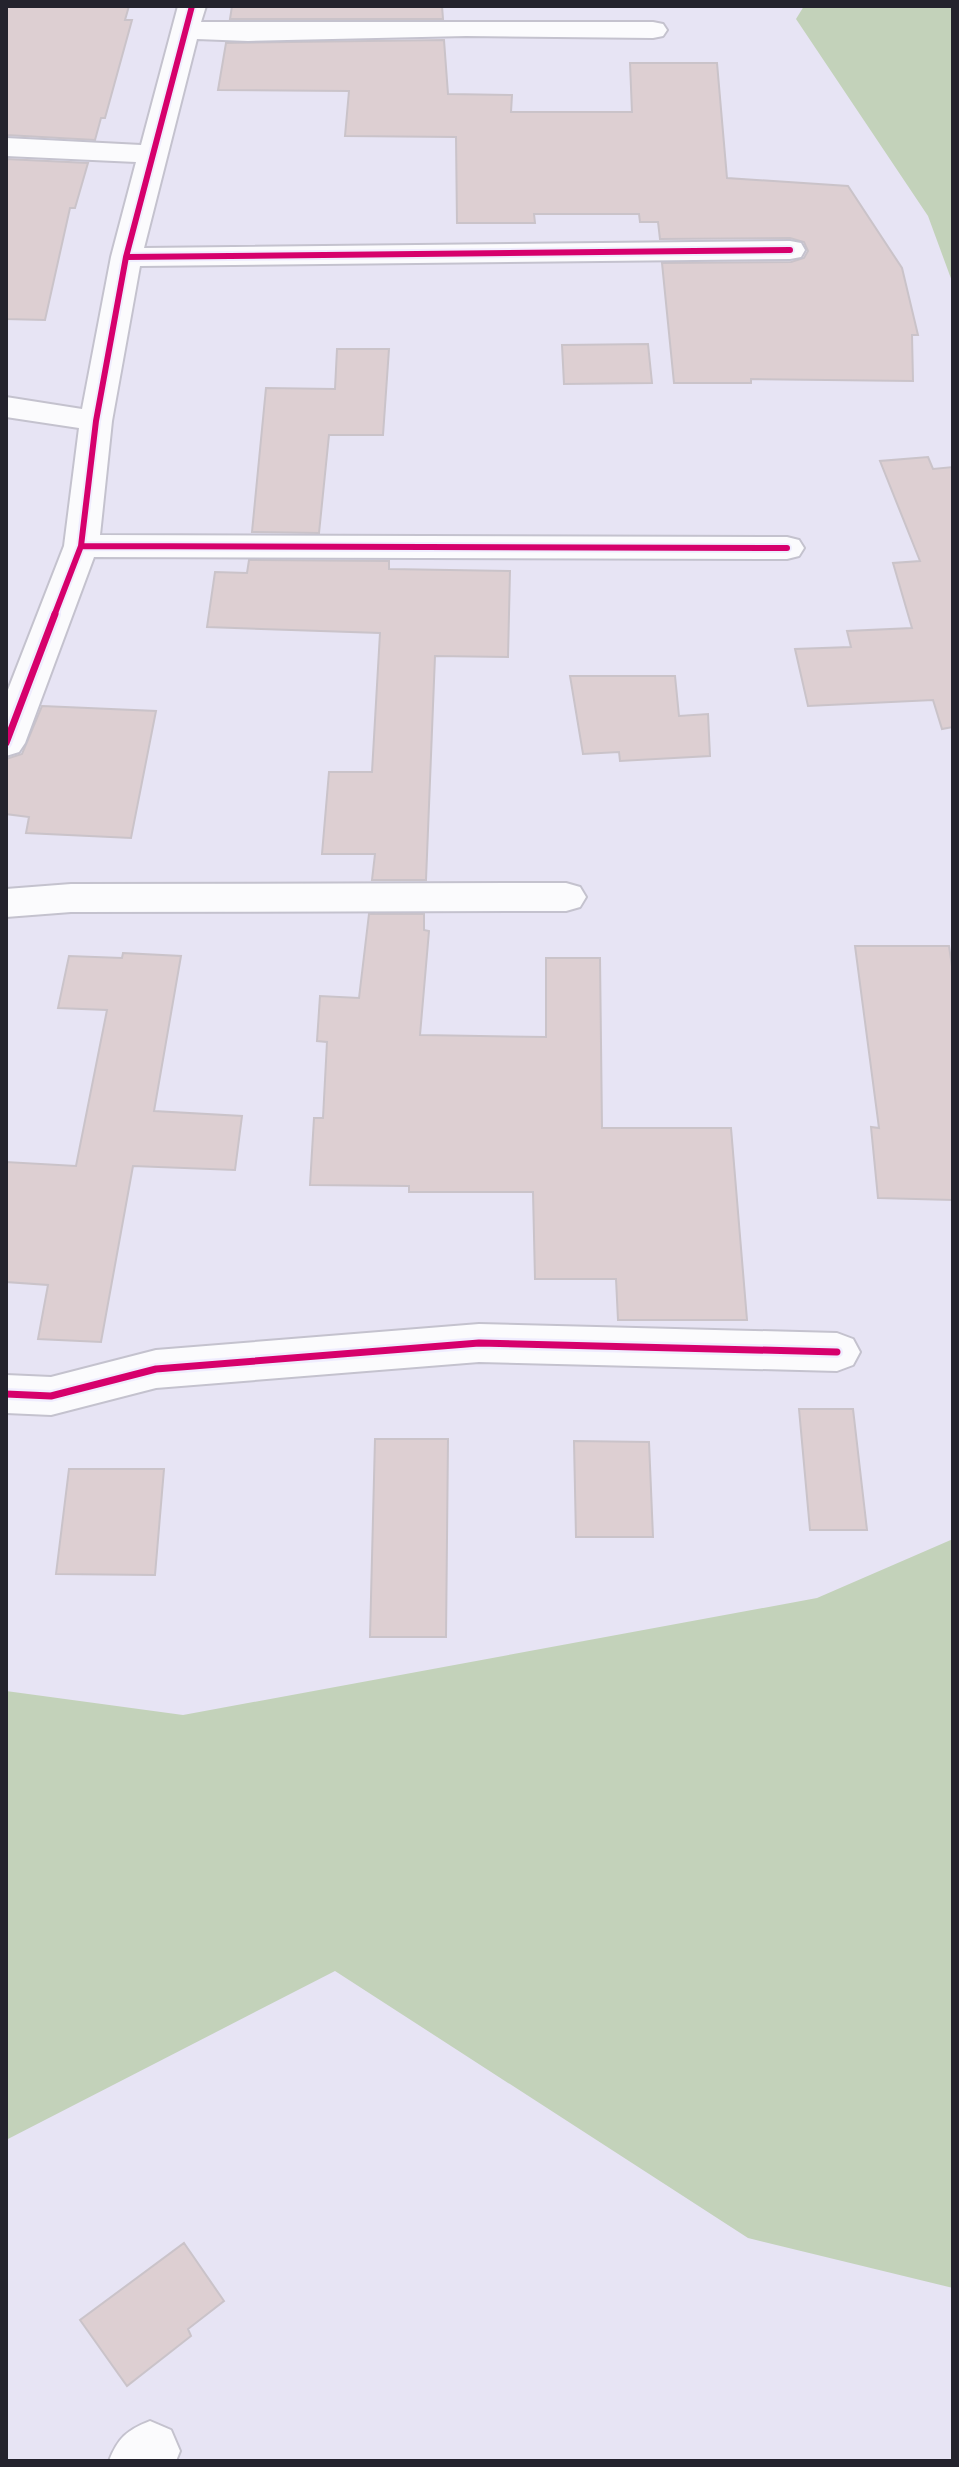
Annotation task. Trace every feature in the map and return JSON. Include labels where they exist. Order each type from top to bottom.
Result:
[{"type":"street","points":[[6,743],[81,546],[96,421],[126,257],[188,18],[248,33],[466,28],[653,30]]},
{"type":"street","points":[[6,147],[154,154]]},
{"type":"street","points":[[126,257],[790,250]]},
{"type":"street","points":[[6,407],[96,421]]},
{"type":"street","points":[[81,546],[787,548]]},
{"type":"street","points":[[6,903],[71,898],[566,897]]},
{"type":"street","points":[[6,1394],[51,1396],[156,1369],[479,1343],[837,1352]]},
{"type":"green space","points":[[804,6],[953,6],[953,284],[928,216],[796,19]]},
{"type":"green space","points":[[953,1539],[953,2288],[748,2238],[335,1971],[6,2140],[6,1691],[183,1715],[817,1598]]},
{"type":"building","points":[[6,6],[129,6],[125,20],[132,20],[105,118],[101,118],[95,140],[6,135]]},
{"type":"building","points":[[232,6],[442,6],[443,19],[230,19]]},
{"type":"building","points":[[444,40],[448,94],[512,95],[511,112],[632,112],[630,63],[717,63],[727,178],[848,186],[902,268],[918,335],[912,335],[913,381],[751,379],[751,383],[674,383],[662,263],[791,262],[804,258],[808,251],[804,242],[790,238],[660,239],[658,222],[640,222],[639,214],[534,214],[535,223],[457,223],[456,137],[345,136],[349,91],[218,90],[226,43]]},
{"type":"building","points":[[6,159],[88,163],[75,208],[70,208],[45,320],[6,319]]},
{"type":"building","points":[[648,344],[652,383],[564,384],[562,345]]},
{"type":"building","points":[[337,349],[389,349],[383,435],[329,435],[319,533],[252,532],[266,388],[335,389]]},
{"type":"building","points":[[928,457],[933,469],[953,467],[953,727],[942,729],[933,700],[808,706],[795,649],[851,647],[847,631],[912,628],[893,563],[920,561],[880,461]]},
{"type":"building","points":[[249,560],[389,561],[389,569],[510,571],[508,657],[435,656],[426,880],[372,880],[375,854],[322,854],[329,772],[372,772],[380,633],[207,627],[215,572],[247,573]]},
{"type":"building","points":[[570,676],[675,676],[679,716],[708,714],[710,756],[620,761],[619,752],[583,754]]},
{"type":"building","points":[[42,706],[156,711],[131,838],[26,833],[29,817],[6,814],[6,759],[22,754]]},
{"type":"building","points":[[369,914],[424,914],[424,930],[429,931],[420,1035],[546,1037],[546,958],[600,958],[602,1128],[731,1128],[747,1320],[618,1320],[616,1279],[535,1279],[533,1192],[409,1192],[409,1186],[310,1185],[314,1118],[323,1118],[327,1042],[317,1041],[320,996],[359,998]]},
{"type":"building","points":[[855,946],[949,946],[953,973],[953,1200],[878,1198],[871,1127],[879,1128]]},
{"type":"building","points":[[123,953],[181,956],[154,1111],[242,1116],[235,1170],[133,1166],[101,1342],[38,1339],[48,1285],[6,1282],[6,1162],[76,1166],[107,1010],[58,1008],[69,956],[122,958]]},
{"type":"building","points":[[799,1409],[853,1409],[867,1530],[810,1530]]},
{"type":"building","points":[[375,1439],[448,1439],[446,1637],[370,1637]]},
{"type":"building","points":[[574,1441],[649,1442],[653,1537],[576,1537]]},
{"type":"building","points":[[69,1469],[164,1469],[155,1575],[56,1574]]},
{"type":"building","points":[[184,2243],[224,2301],[188,2329],[191,2336],[127,2386],[80,2320]]},
{"type":"cycle path","points":[[6,743],[81,546],[96,421],[126,257],[192,6]]},
{"type":"cycle path","points":[[126,257],[790,250]]},
{"type":"cycle path","points":[[81,546],[787,548]]},
{"type":"cycle path","points":[[6,1394],[51,1396],[156,1369],[479,1343],[837,1352]]}]
